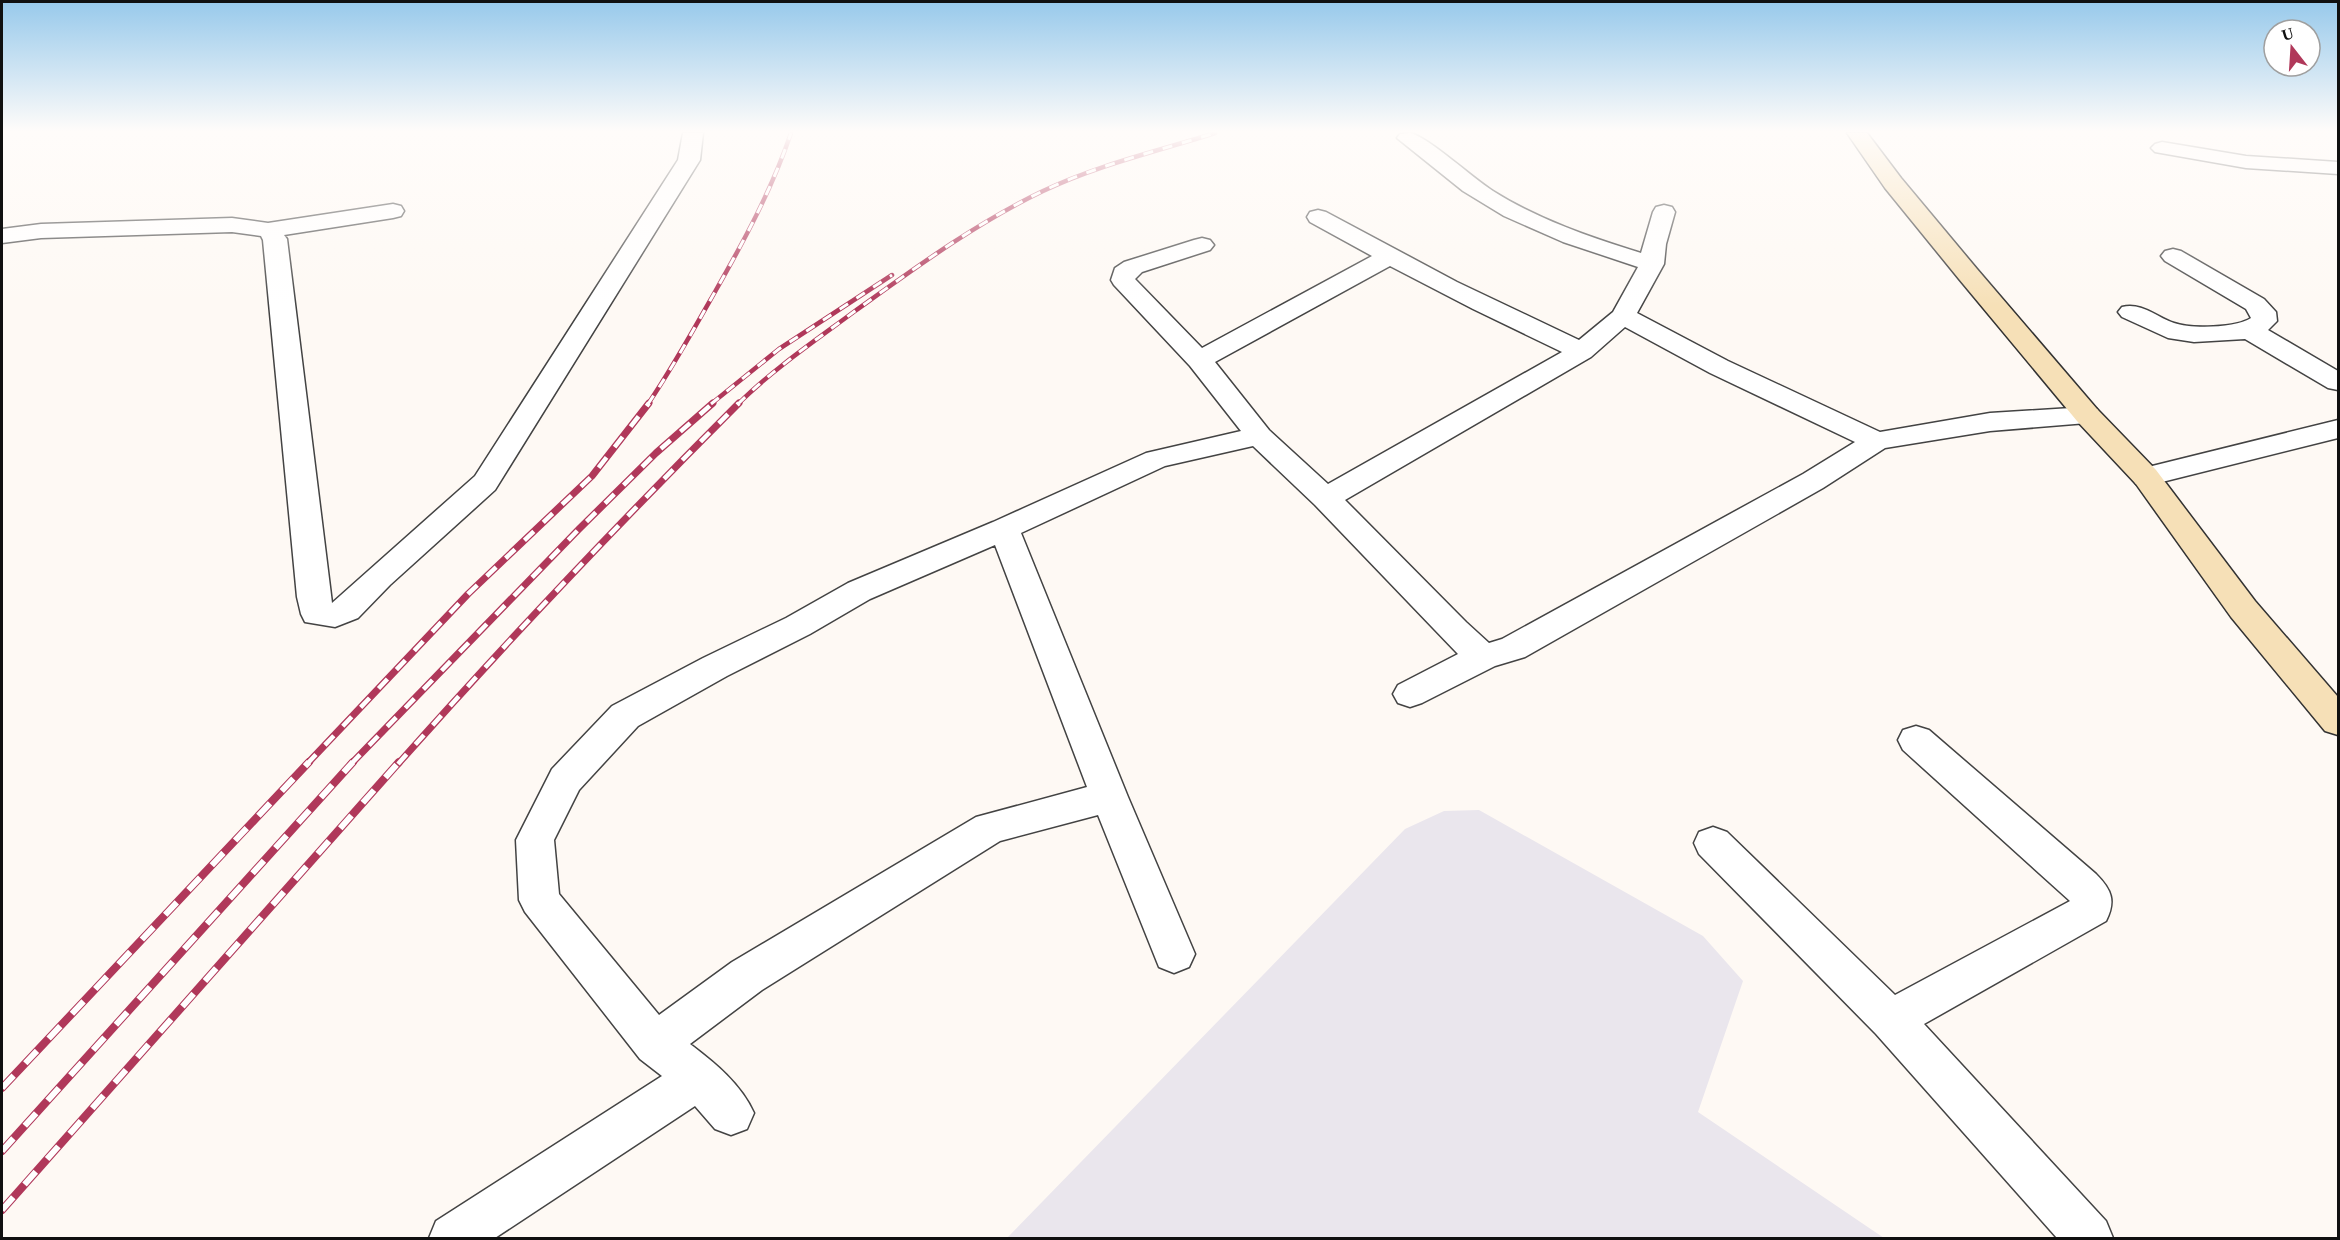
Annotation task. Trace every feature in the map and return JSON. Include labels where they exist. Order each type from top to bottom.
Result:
[{"type":"main road","points":[[1900,191],[2087,415],[2146,477],[2243,609],[2338,721]]},
{"type":"street","points":[[268,230],[274,239],[313,597],[317,614],[335,615],[346,610],[379,577],[485,483],[670,191]]},
{"type":"street","points":[[1478,191],[1492,201],[1531,221],[1577,240],[1653,264]]},
{"type":"street","points":[[2,236],[53,230],[232,225],[268,230],[393,211]]},
{"type":"street","points":[[1326,498],[1582,351],[1623,316],[1653,264],[1654,244],[1664,212]]},
{"type":"street","points":[[1318,217],[1389,257],[1547,336],[1582,351]]},
{"type":"street","points":[[1202,245],[1133,267],[1124,273],[1124,280],[1199,360],[1259,436],[1326,498],[1454,632],[1483,657]]},
{"type":"street","points":[[2173,256],[2256,304],[2263,312],[2264,321],[2250,331]]},
{"type":"street","points":[[1199,360],[1389,257]]},
{"type":"street","points":[[2131,312],[2179,333],[2250,331],[2338,382]]},
{"type":"street","points":[[1623,316],[1719,367],[1877,441]]},
{"type":"street","points":[[1410,694],[1483,657],[1513,648],[1813,481],[1877,441],[1990,422],[2087,415]]},
{"type":"street","points":[[2146,477],[2338,429]]},
{"type":"street","points":[[731,1113],[699,1078],[655,1044],[539,900],[534,840],[565,780],[625,716],[715,667],[798,626],[859,591],[1004,529],[1156,459],[1259,436]]},
{"type":"street","points":[[1004,529],[1109,797],[1174,954]]},
{"type":"street","points":[[1891,1020],[2092,909],[2094,903],[2093,897],[2082,886],[1916,740]]},
{"type":"street","points":[[655,1044],[747,976],[990,828],[1109,797]]},
{"type":"street","points":[[1713,843],[1891,1020],[2089,1239]]},
{"type":"street","points":[[453,1239],[699,1078]]},
{"type":"shaded area","points":[[1479,810],[1703,936],[1743,981],[1698,1112],[1884,1238],[1007,1238],[1405,829],[1444,811]]},
{"type":"railway","points":[[648,404],[727,271],[768,191]]},
{"type":"railway","points":[[739,403],[780,367],[900,279],[994,217],[1043,191]]},
{"type":"railway","points":[[711,404],[779,349],[892,275]]},
{"type":"railway","points":[[307,764],[468,594],[592,476],[649,403]]},
{"type":"railway","points":[[351,764],[579,529],[656,453],[713,403]]},
{"type":"railway","points":[[398,764],[566,581],[739,403]]},
{"type":"railway","points":[[2,1088],[309,762]]},
{"type":"railway","points":[[2,1151],[353,762]]},
{"type":"railway","points":[[2,1210],[399,762]]}]
